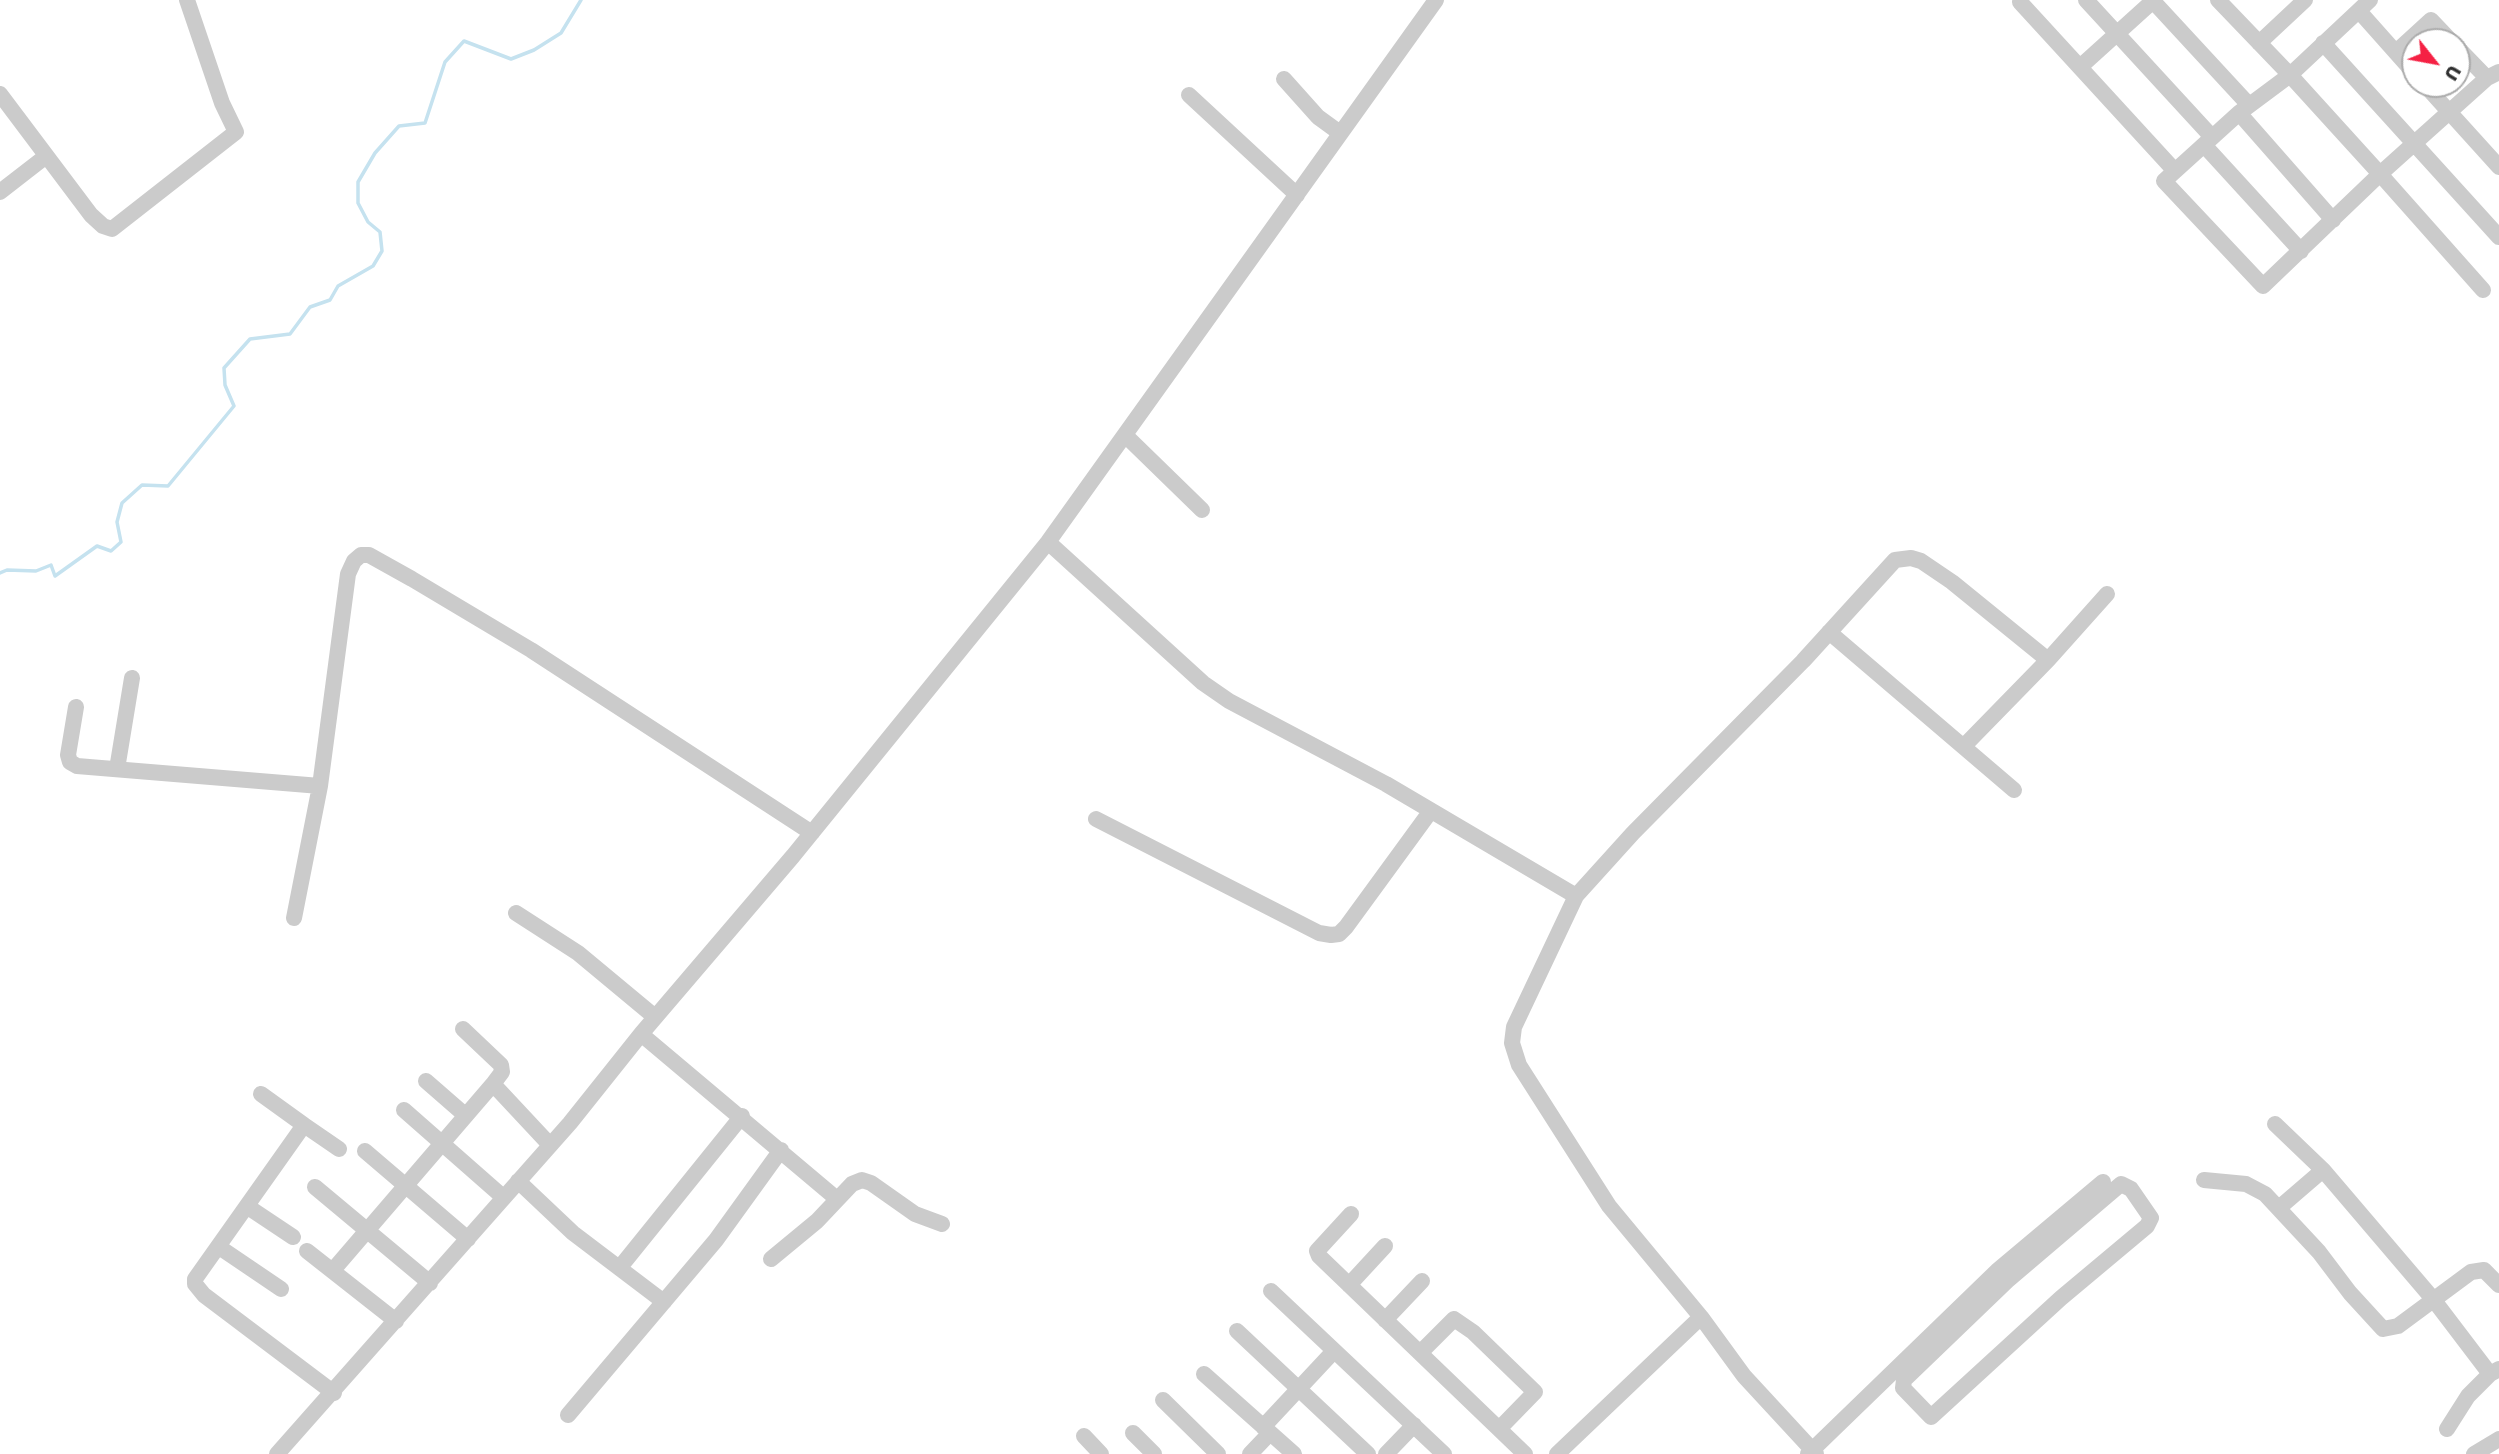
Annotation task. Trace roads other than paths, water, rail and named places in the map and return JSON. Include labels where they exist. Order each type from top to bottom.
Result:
[{"type":"street","points":[[0,94],[97,221],[112,229],[234,135],[236,129],[222,103],[187,0]]},
{"type":"street","points":[[277,1454],[334,1393],[550,1145],[812,833],[1048,541],[1436,0]]},
{"type":"street","points":[[2086,0],[2301,251]]},
{"type":"street","points":[[2080,67],[2153,0],[2333,220]]},
{"type":"street","points":[[2259,43],[2305,0]]},
{"type":"street","points":[[2223,1],[2483,290]]},
{"type":"street","points":[[2020,2],[2175,171]]},
{"type":"street","points":[[2401,58],[2365,5],[2290,75],[2244,109],[2164,181],[2263,286],[2380,174],[2493,75],[2471,58]]},
{"type":"street","points":[[2421,28],[2431,19],[2439,28]]},
{"type":"street","points":[[2323,43],[2499,237]]},
{"type":"street","points":[[2396,52],[2401,47]]},
{"type":"street","points":[[1284,79],[1318,117],[1340,133]]},
{"type":"street","points":[[1189,95],[1297,195]]},
{"type":"street","points":[[2437,98],[2499,167]]},
{"type":"street","points":[[0,192],[46,157]]},
{"type":"street","points":[[1125,435],[1202,510]]},
{"type":"street","points":[[1048,541],[1203,683],[1241,707],[1368,774],[1576,897]]},
{"type":"street","points":[[294,918],[320,786],[348,574],[356,558],[365,555],[412,579],[531,650],[812,833]]},
{"type":"street","points":[[2048,660],[1952,582],[1911,558],[1895,560],[1576,897],[1522,1006],[1514,1027],[1512,1043],[1519,1065],[1533,1090],[1609,1206],[1701,1317],[1744,1376],[1812,1453],[2103,1182]]},
{"type":"street","points":[[1965,745],[2108,594]]},
{"type":"street","points":[[1829,632],[1965,745],[2014,790]]},
{"type":"street","points":[[117,769],[132,678]]},
{"type":"street","points":[[76,707],[68,759],[80,766],[320,786]]},
{"type":"street","points":[[1096,819],[1308,928],[1331,935],[1339,934],[1346,926],[1430,812]]},
{"type":"street","points":[[516,913],[578,953],[656,1017]]},
{"type":"street","points":[[334,1269],[502,1072],[501,1065],[463,1029]]},
{"type":"street","points":[[641,1034],[742,1116],[837,1199]]},
{"type":"street","points":[[426,1081],[465,1115]]},
{"type":"street","points":[[493,1084],[550,1145]]},
{"type":"street","points":[[261,1094],[339,1149]]},
{"type":"street","points":[[404,1110],[503,1197]]},
{"type":"street","points":[[621,1266],[742,1116]]},
{"type":"street","points":[[2275,1124],[2323,1170],[2495,1371],[2468,1396],[2447,1429]]},
{"type":"street","points":[[304,1125],[195,1279],[199,1290],[334,1393]]},
{"type":"street","points":[[568,1415],[716,1241],[781,1150]]},
{"type":"street","points":[[365,1151],[468,1239]]},
{"type":"street","points":[[2280,1207],[2323,1170]]},
{"type":"street","points":[[771,1259],[817,1221],[857,1181],[865,1180],[905,1209],[942,1224]]},
{"type":"street","points":[[2204,1180],[2256,1187],[2280,1207],[2383,1329],[2394,1328],[2478,1269],[2489,1272],[2499,1285]]},
{"type":"street","points":[[518,1181],[573,1233],[621,1266],[664,1302]]},
{"type":"street","points":[[2121,1184],[2131,1189],[2151,1218],[2147,1226],[2061,1297],[1931,1417],[1902,1388],[1904,1380],[2002,1276],[2121,1184]]},
{"type":"street","points":[[315,1187],[430,1283]]},
{"type":"street","points":[[248,1207],[293,1237]]},
{"type":"street","points":[[1351,1214],[1317,1251],[1525,1454]]},
{"type":"street","points":[[1349,1284],[1385,1246]]},
{"type":"street","points":[[219,1247],[281,1289]]},
{"type":"street","points":[[307,1251],[334,1269],[396,1321]]},
{"type":"street","points":[[1385,1320],[1422,1281]]},
{"type":"street","points":[[1271,1290],[1444,1454]]},
{"type":"street","points":[[1557,1454],[1701,1317]]},
{"type":"street","points":[[1420,1353],[1454,1319],[1473,1332],[1535,1392],[1499,1429]]},
{"type":"street","points":[[1237,1331],[1368,1454]]},
{"type":"street","points":[[1250,1454],[1298,1389],[1334,1351]]},
{"type":"street","points":[[1205,1374],[1294,1454]]},
{"type":"street","points":[[1163,1400],[1218,1454]]},
{"type":"street","points":[[1386,1454],[1414,1425]]},
{"type":"street","points":[[1544,1454],[1573,1427]]},
{"type":"street","points":[[1133,1433],[1154,1454]]},
{"type":"street","points":[[1084,1436],[1101,1454]]},
{"type":"street","points":[[2474,1454],[2499,1439]]},
{"type":"waterway","points":[[0,573],[7,570],[36,571],[51,565],[55,576],[97,546],[111,551],[121,542],[117,522],[122,503],[142,485],[168,486],[234,406],[225,385],[224,368],[250,339],[290,334],[310,307],[330,300],[338,286],[373,266],[382,251],[380,232],[368,222],[358,203],[358,182],[375,153],[399,126],[425,123],[445,62],[464,41],[511,59],[534,50],[561,33],[581,0]]}]
